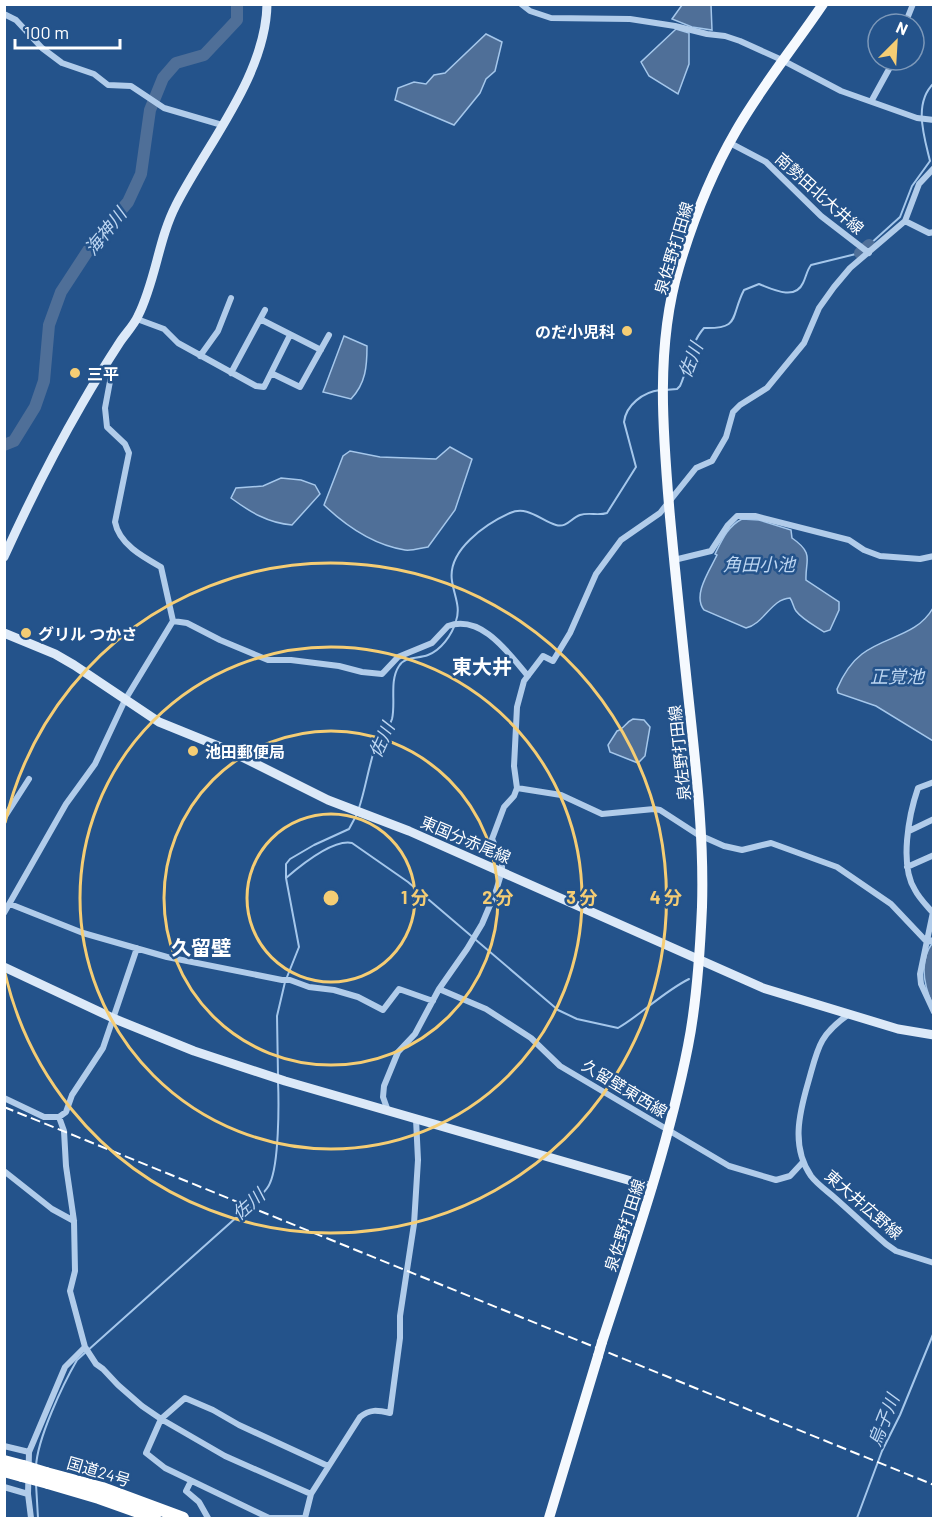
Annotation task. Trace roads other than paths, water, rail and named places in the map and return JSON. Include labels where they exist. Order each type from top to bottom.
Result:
[{"type":"highway","name":"国道24号","points":[[4,1461],[23,1471],[154,1518]]},
{"type":"highway","name":"国道24号","points":[[4,1471],[23,1471]]},
{"type":"highway","name":"国道24号","points":[[47,1478],[102,1488],[183,1518]]},
{"type":"main road","name":"泉佐野打田線","points":[[549,1518],[668,1130],[689,1044],[699,959],[702,836],[663,448],[662,391],[670,308],[678,270],[697,214],[730,143],[756,99],[823,4]]},
{"type":"street","points":[[4,557],[32,495],[106,364],[137,319],[147,298],[164,231],[176,204],[252,70],[261,44],[267,17],[267,4]]},
{"type":"street","points":[[521,4],[530,11],[551,18],[630,19],[725,36],[740,41],[841,91],[933,120]]},
{"type":"street","points":[[4,14],[16,20],[42,48],[62,63],[94,74],[108,85],[131,86],[160,106],[222,125]]},
{"type":"street","points":[[872,100],[887,72]]},
{"type":"street","name":"南勢田北大井線","points":[[730,143],[766,162],[821,216],[865,251]]},
{"type":"street","points":[[388,1111],[383,1097],[384,1086],[398,1052],[415,1034],[439,989],[482,924],[502,871],[502,862],[492,839],[504,807],[514,796],[517,788],[514,766],[517,707],[524,681],[543,656],[554,661],[570,633],[596,574],[621,540],[660,513],[696,468],[712,461],[726,437],[733,412],[767,388],[804,343],[819,308],[865,251],[905,221],[919,184],[933,168]]},
{"type":"street","points":[[905,221],[929,233],[933,232]]},
{"type":"street","points":[[200,356],[219,331],[231,298]]},
{"type":"street","points":[[231,373],[265,310]]},
{"type":"street","points":[[137,319],[164,329],[177,343],[256,386],[264,387],[290,335]]},
{"type":"street","points":[[260,320],[321,350]]},
{"type":"street","points":[[271,373],[300,387],[329,335]]},
{"type":"street","points":[[4,913],[66,804],[95,764],[124,700],[173,621],[162,567],[134,550],[117,533],[115,522],[129,453],[124,444],[107,427],[105,408],[111,376],[106,364]]},
{"type":"street","points":[[674,560],[711,551],[728,525],[738,516],[755,516],[849,540],[879,556],[920,559],[933,556]]},
{"type":"street","points":[[173,621],[187,623],[219,640],[268,660],[291,660],[382,674],[398,657],[432,643],[455,625],[467,625],[496,639],[528,676]]},
{"type":"street","name":"東国分赤尾線","points":[[4,633],[55,654],[159,722],[228,750],[309,792],[502,871],[763,988],[898,1029],[933,1035]]},
{"type":"street","points":[[4,818],[29,779]]},
{"type":"street","points":[[933,782],[918,788],[909,831],[907,867],[914,890],[933,912],[930,941],[920,974],[921,984],[933,1012]]},
{"type":"street","points":[[517,788],[561,795],[602,814],[660,810],[702,836],[724,846],[742,850],[771,843],[837,867],[891,904],[930,941]]},
{"type":"street","points":[[909,831],[933,819]]},
{"type":"street","points":[[907,867],[933,855]]},
{"type":"street","points":[[10,904],[83,933],[168,957],[290,980],[309,987],[334,990],[358,997],[383,1010],[399,989],[432,1001]]},
{"type":"street","points":[[4,1098],[44,1117],[59,1117],[66,1112],[72,1095],[103,1048],[115,1019],[116,1008],[137,948]]},
{"type":"street","points":[[4,967],[115,1019],[194,1051],[285,1081],[652,1187]]},
{"type":"street","name":"久留壁東西線","points":[[439,989],[486,1009],[531,1038],[545,1049],[560,1066],[729,1166],[776,1180],[790,1176],[803,1162]]},
{"type":"street","name":"東大井広野線","points":[[849,1014],[834,1025],[819,1042],[803,1098],[798,1126],[799,1149],[803,1162],[813,1178],[886,1244],[896,1251],[933,1263]]},
{"type":"street","points":[[59,1117],[64,1131],[66,1166],[74,1221],[75,1271],[70,1291],[85,1347],[96,1364],[142,1406],[161,1419],[225,1456],[311,1494]]},
{"type":"street","points":[[328,1467],[185,1398],[161,1419],[146,1453],[165,1468],[270,1518],[305,1518],[311,1494],[360,1417],[374,1410],[390,1413],[400,1338],[400,1316],[414,1224],[418,1160],[416,1119]]},
{"type":"street","points":[[4,1172],[45,1204],[74,1221]]},
{"type":"street","points":[[31,1518],[28,1494],[29,1452],[65,1366],[85,1347]]},
{"type":"street","points":[[4,1446],[29,1452]]},
{"type":"street","points":[[191,1481],[186,1491],[199,1502],[208,1518]]},
{"type":"street","points":[[4,1487],[28,1494]]},
{"type":"water","points":[[682,5],[711,5],[712,30],[692,27],[672,19]]},
{"type":"water","points":[[676,29],[689,33],[689,64],[678,94],[649,76],[641,62]]},
{"type":"water","points":[[486,34],[502,42],[495,71],[486,79],[480,93],[454,125],[395,100],[398,88],[414,82],[426,84],[434,75],[445,73]]},
{"type":"water","points":[[344,336],[367,346],[365,374],[360,387],[351,399],[323,392]]},
{"type":"water","points":[[450,447],[472,459],[455,510],[428,547],[408,550],[382,544],[351,527],[324,505],[343,456],[350,451],[380,457],[436,459]]},
{"type":"water","points":[[281,478],[301,480],[315,485],[320,494],[292,525],[260,516],[231,498],[236,488],[263,486]]},
{"type":"water","name":"角田小池","points":[[742,519],[759,520],[791,530],[792,538],[804,548],[806,553],[806,580],[839,602],[839,610],[830,630],[824,632],[802,617],[790,598],[783,599],[758,622],[746,628],[704,610],[701,604],[701,590],[717,555],[715,554],[729,529]]},
{"type":"water","name":"正覚池","points":[[933,608],[933,741],[876,706],[838,693],[837,689],[847,670],[858,658],[871,648],[910,630]]},
{"type":"water","points":[[633,719],[644,720],[650,727],[645,756],[638,763],[610,752],[608,745],[617,731]]},
{"type":"water","points":[[933,942],[933,1006],[925,982],[924,966],[928,950]]},
{"type":"waterway","name":"海神川","points":[[4,445],[14,441],[35,407],[44,381],[49,325],[61,292],[93,243],[128,202],[141,174],[150,110],[163,78],[176,63],[204,55],[237,20],[237,4]]},
{"type":"waterway","name":"佐川","points":[[869,245],[900,217],[912,186],[930,161],[923,131],[922,110],[924,100],[934,83]]},
{"type":"waterway","name":"佐川","points":[[860,253],[869,245]]},
{"type":"waterway","name":"佐川","points":[[665,390],[677,389],[680,386],[692,349],[704,328],[724,326],[733,319],[744,290],[759,284],[789,293],[795,291],[803,283],[811,265],[860,253]]},
{"type":"waterway","name":"佐川","points":[[359,808],[374,751],[392,719],[393,685],[399,666],[412,658],[428,655],[437,650],[449,637],[454,626],[458,611],[452,570],[462,549],[490,524],[517,511],[529,512],[560,526],[580,515],[607,513],[636,467],[624,422],[625,416],[636,400],[647,393],[660,390]]},
{"type":"waterway","name":"佐川","points":[[287,977],[299,947],[286,878],[286,864],[290,859],[314,845],[349,829],[357,814]]},
{"type":"waterway","points":[[286,878],[326,849],[352,843],[408,882],[558,1010],[577,1019],[618,1028],[689,979]]},
{"type":"waterway","name":"佐川","points":[[278,1075],[277,1016],[285,982]]},
{"type":"waterway","name":"佐川","points":[[36,1467],[37,1455],[46,1427],[77,1360],[268,1187],[273,1174],[277,1148],[278,1081]]},
{"type":"waterway","name":"烏子川","points":[[857,1518],[882,1451],[900,1415],[934,1332]]},
{"type":"waterway","name":"佐川","points":[[36,1484],[38,1518]]},
{"type":"railway","points":[[4,1107],[934,1485]]},
{"type":"place","name":"のだ小児科","points":[[627,331]]},
{"type":"place","name":"三平","points":[[75,373]]},
{"type":"place","name":"グリル つかさ","points":[[26,633]]},
{"type":"place","name":"池田郵便局","points":[[193,751]]},
{"type":"district","name":"東大井","points":[[482,666]]},
{"type":"district","name":"久留壁","points":[[201,947]]}]
